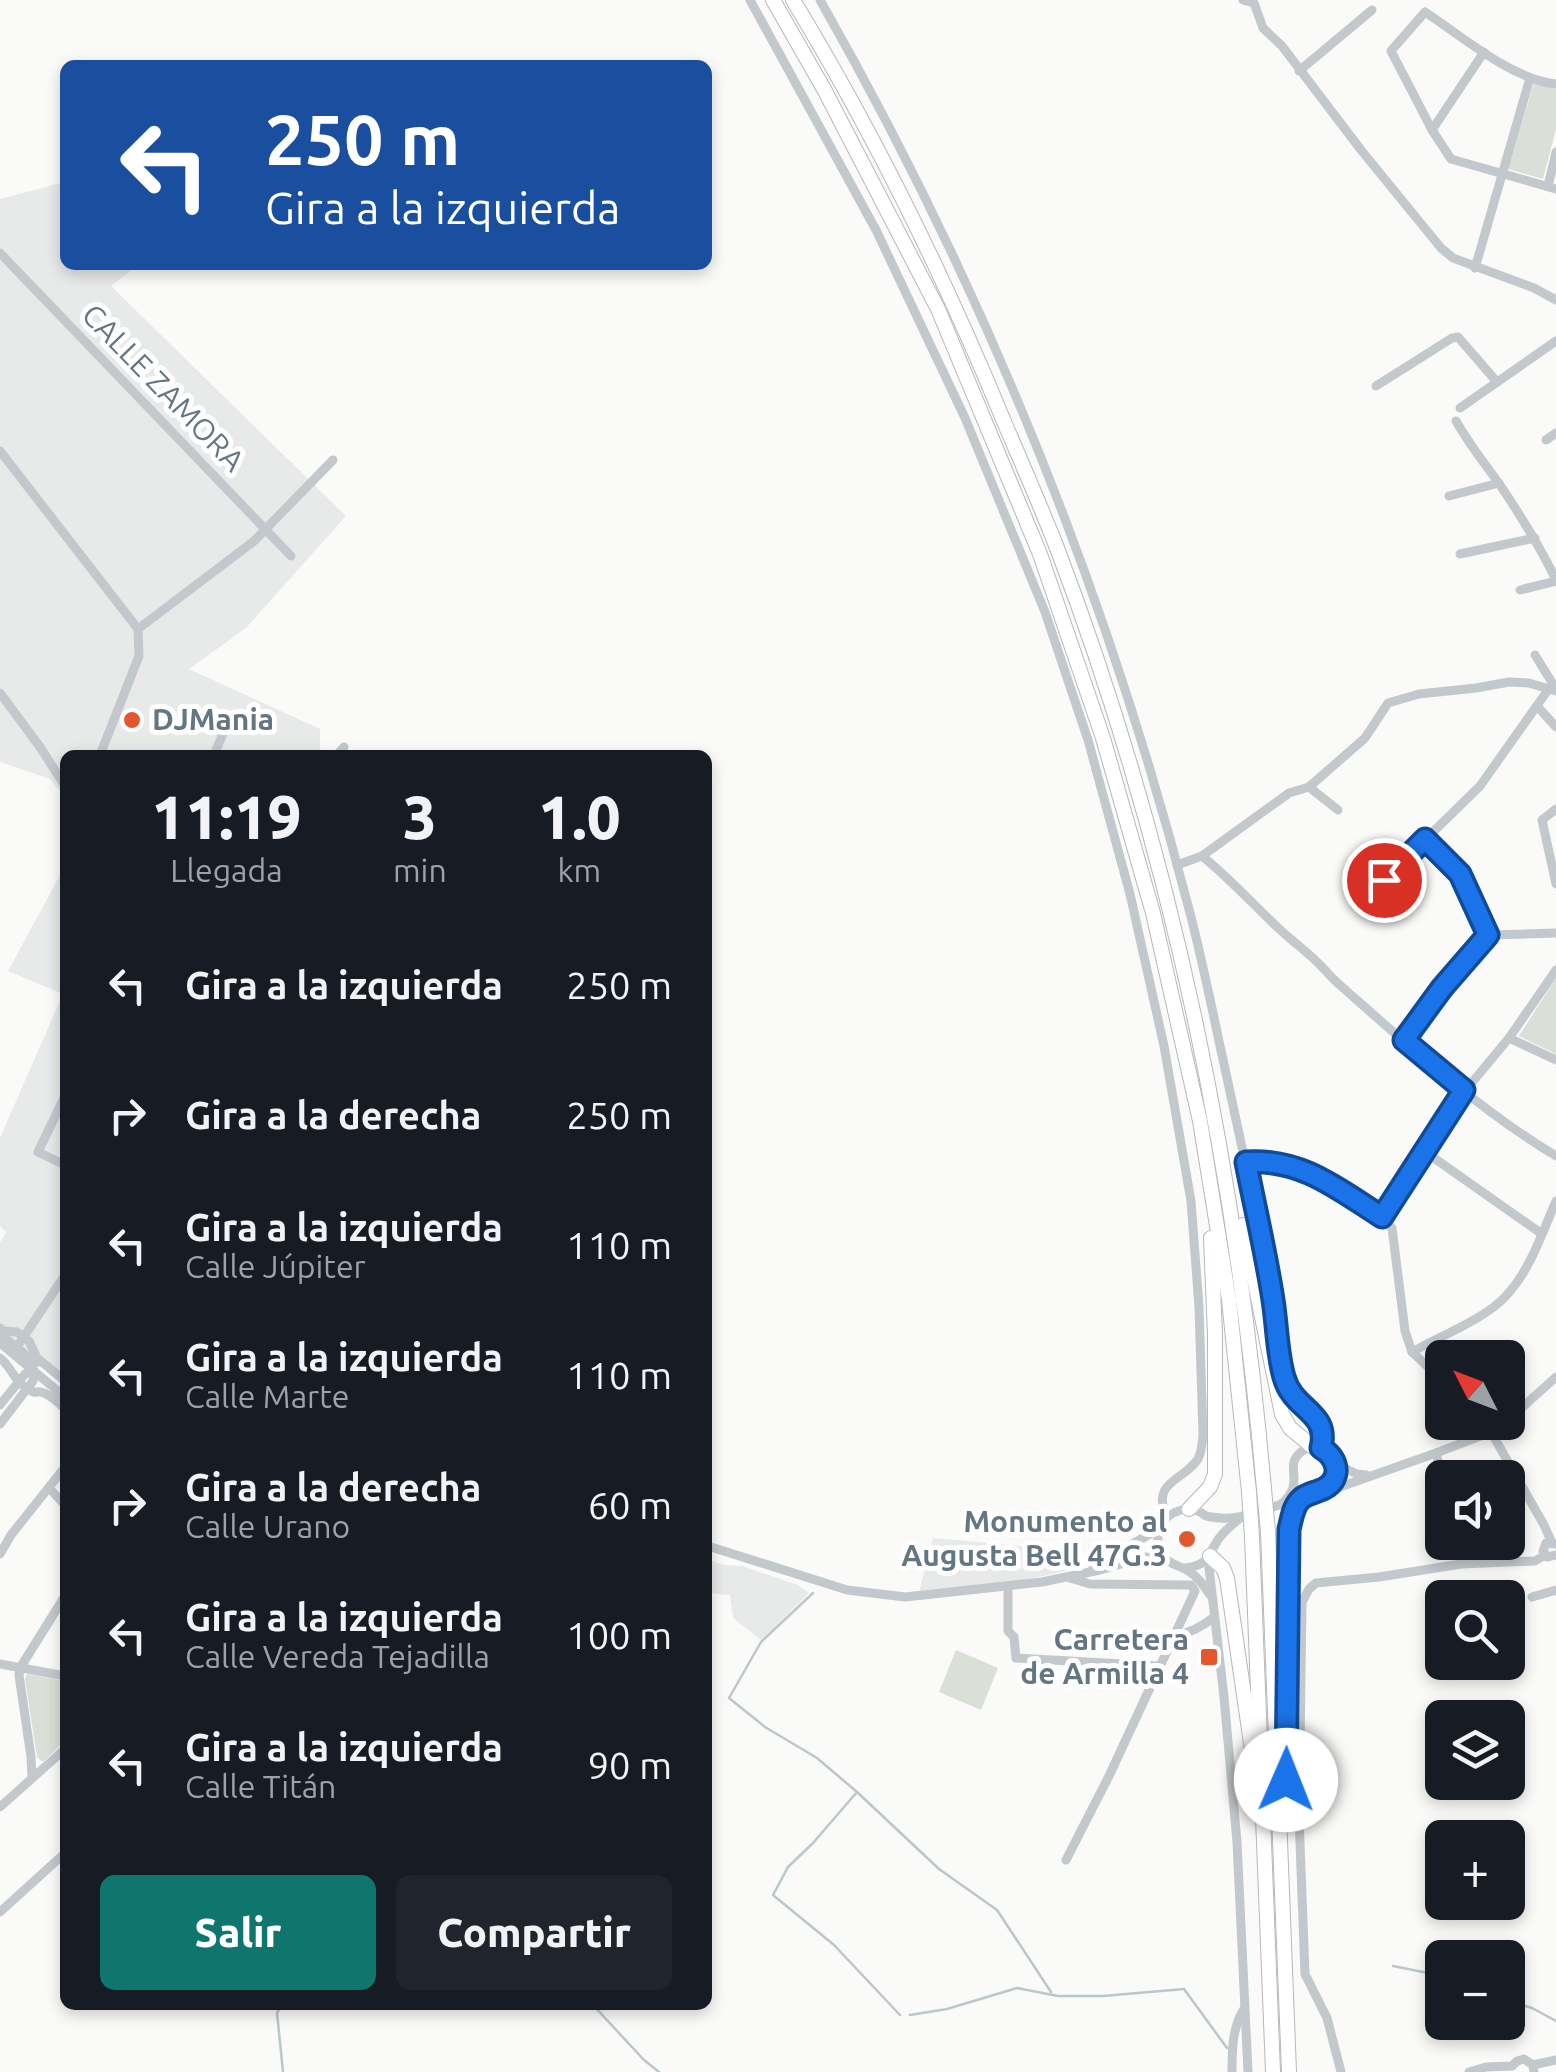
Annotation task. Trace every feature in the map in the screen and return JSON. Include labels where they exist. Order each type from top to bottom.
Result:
[{"type":"highway","points":[[773,0],[825,91],[938,309],[1040,554],[1091,701],[1141,866],[1200,1121],[1257,1490],[1268,1532],[1289,2072]]},
{"type":"highway","points":[[793,0],[836,71],[930,253],[1057,548],[1111,706],[1184,970],[1221,1152],[1245,1305],[1257,1490],[1252,1537],[1273,2072]]},
{"type":"highway","points":[[1221,1152],[1233,1177],[1282,1414],[1290,1428],[1317,1447]]},
{"type":"highway","points":[[1189,1509],[1210,1487],[1215,1474],[1210,1231],[1214,1202]]},
{"type":"highway","points":[[1279,1803],[1286,1780],[1289,1529],[1301,1499]]},
{"type":"highway","points":[[1211,1552],[1227,1578],[1254,1775],[1262,1797]]},
{"type":"street","points":[[750,0],[876,230],[965,418],[1045,612],[1088,740],[1130,894],[1164,1046],[1191,1201],[1203,1434],[1198,1458],[1166,1487],[1163,1502],[1167,1517]]},
{"type":"street","points":[[820,0],[924,193],[1028,424],[1098,610],[1191,915],[1273,1296],[1284,1379],[1292,1396],[1322,1424],[1324,1439],[1317,1447],[1302,1451],[1295,1459],[1293,1473],[1304,1488],[1316,1490]]},
{"type":"street","points":[[1244,0],[1254,3],[1263,28],[1282,46],[1360,150],[1441,248],[1474,268],[1534,288],[1556,300]]},
{"type":"street","points":[[1299,71],[1372,10]]},
{"type":"street","points":[[1556,84],[1507,67],[1425,12],[1391,51],[1451,159],[1552,187],[1556,152]]},
{"type":"street","points":[[1432,130],[1484,52]]},
{"type":"street","points":[[1474,268],[1530,78]]},
{"type":"street","name":"CALLE ZAMORA","points":[[0,253],[291,556]]},
{"type":"street","points":[[1376,386],[1452,338],[1458,338],[1497,382]]},
{"type":"street","points":[[1460,408],[1556,341]]},
{"type":"street","points":[[1456,421],[1552,564],[1556,580],[1520,590]]},
{"type":"street","points":[[1546,440],[1556,434]]},
{"type":"street","points":[[0,451],[138,629],[139,656],[102,750]]},
{"type":"street","points":[[138,629],[265,531],[333,460]]},
{"type":"street","points":[[1449,496],[1499,484]]},
{"type":"street","points":[[1460,554],[1535,538]]},
{"type":"street","points":[[1535,655],[1554,690]]},
{"type":"street","points":[[1177,865],[1202,856],[1289,793],[1310,787],[1365,738],[1388,703],[1419,694],[1510,682],[1554,690]]},
{"type":"street","points":[[1384,880],[1480,786],[1554,690]]},
{"type":"street","points":[[0,693],[60,777]]},
{"type":"street","points":[[1538,706],[1556,727]]},
{"type":"street","points":[[216,750],[228,722]]},
{"type":"street","points":[[53,765],[60,769]]},
{"type":"street","points":[[1310,787],[1338,810]]},
{"type":"street","points":[[1556,809],[1542,820],[1556,884]]},
{"type":"street","points":[[1425,839],[1460,874],[1488,935]]},
{"type":"street","points":[[1202,856],[1404,1040],[1464,1090],[1556,1156]]},
{"type":"street","points":[[1404,1040],[1488,935],[1556,933]]},
{"type":"street","points":[[1382,1217],[1464,1090],[1509,1038],[1556,970]]},
{"type":"street","points":[[1509,1038],[1556,1060]]},
{"type":"street","points":[[60,1106],[38,1152],[60,1163]]},
{"type":"street","points":[[1424,1151],[1542,1234]]},
{"type":"street","points":[[1246,1162],[1271,1162],[1312,1172],[1382,1217],[1392,1228],[1405,1330],[1412,1352],[1425,1364]]},
{"type":"street","points":[[1412,1352],[1504,1298],[1519,1280],[1556,1201]]},
{"type":"street","points":[[17,1347],[60,1284]]},
{"type":"street","points":[[0,1336],[3,1331],[17,1332],[29,1341],[37,1358],[60,1383]]},
{"type":"street","points":[[0,1336],[17,1347],[34,1371],[34,1381],[0,1424]]},
{"type":"street","points":[[0,1336],[60,1385]]},
{"type":"street","points":[[0,1358],[18,1382],[50,1395],[60,1404]]},
{"type":"street","points":[[0,1405],[25,1374],[34,1371],[60,1385]]},
{"type":"street","points":[[1525,1404],[1556,1377]]},
{"type":"street","points":[[1166,1559],[1158,1542],[1160,1528],[1174,1512],[1189,1509],[1207,1517],[1242,1517],[1471,1440]]},
{"type":"street","points":[[1341,2072],[1327,2018],[1304,1974],[1299,1817],[1302,1602],[1316,1583],[1461,1564],[1536,1560],[1550,1555],[1543,1546],[1554,1542],[1496,1440]]},
{"type":"street","points":[[1317,1447],[1330,1453],[1336,1464],[1357,1474],[1372,1475]]},
{"type":"street","points":[[1436,1454],[1437,1460]]},
{"type":"street","points":[[1327,1487],[1334,1478],[1336,1464]]},
{"type":"street","points":[[0,1554],[60,1474]]},
{"type":"street","points":[[1280,1505],[1290,1495],[1296,1479]]},
{"type":"street","points":[[49,1488],[60,1500]]},
{"type":"street","points":[[1207,1517],[1215,1530],[1211,1552],[1212,1598],[1237,1842],[1248,2072]]},
{"type":"street","points":[[1185,1568],[1202,1564],[1242,1517]]},
{"type":"street","points":[[1086,1572],[1160,1528]]},
{"type":"street","points":[[712,1547],[864,1594],[905,1597],[1008,1588],[1100,1570],[1145,1556],[1166,1559],[1185,1568],[1200,1580],[1212,1598]]},
{"type":"street","points":[[1066,1860],[1195,1591],[1191,1585],[1090,1584],[1067,1577]]},
{"type":"street","points":[[1008,1588],[1008,1631],[1014,1637],[1016,1658],[1158,1666]]},
{"type":"street","points":[[1532,1597],[1556,1590]]},
{"type":"street","points":[[32,1778],[20,1668],[60,1604]]},
{"type":"street","points":[[1188,1634],[1214,1618]]},
{"type":"street","points":[[1173,1637],[1206,1634],[1218,1642]]},
{"type":"street","points":[[0,1664],[60,1675]]},
{"type":"street","points":[[0,1807],[60,1753]]},
{"type":"street","points":[[31,1757],[46,1766]]},
{"type":"street","points":[[0,1912],[60,1858]]},
{"type":"street","points":[[1232,2072],[1232,2039],[1246,2007]]},
{"type":"street","points":[[1232,2039],[1247,2032]]},
{"type":"street","points":[[1469,2072],[1486,2067],[1511,2069],[1520,2060],[1527,2060],[1534,2068],[1556,2060]]},
{"type":"shaded area","points":[[1534,83],[1556,89],[1556,129],[1543,179],[1508,169]]},
{"type":"shaded area","points":[[60,183],[60,270],[132,270],[111,286],[346,516],[246,628],[189,669],[320,729],[320,750],[60,750],[60,791],[50,779],[0,762],[0,199]]},
{"type":"shaded area","points":[[60,875],[60,993],[8,971]]},
{"type":"shaded area","points":[[1556,978],[1556,1054],[1519,1036]]},
{"type":"shaded area","points":[[60,1001],[60,1380],[0,1329],[0,1243],[6,1232],[0,1226],[0,1138]]},
{"type":"shaded area","points":[[933,1538],[1074,1551],[1076,1569],[1013,1582],[919,1592]]},
{"type":"shaded area","points":[[712,1561],[742,1566],[798,1585],[809,1593],[761,1640],[733,1618],[730,1595],[712,1593]]},
{"type":"shaded area","points":[[956,1650],[998,1668],[981,1710],[939,1692]]},
{"type":"shaded area","points":[[27,1674],[60,1680],[60,1746],[44,1761],[37,1757]]},
{"type":"waterway","points":[[813,1593],[761,1642],[729,1698],[765,1727],[817,1758],[857,1792],[788,1867],[773,1895],[834,1945],[900,2015]]},
{"type":"waterway","points":[[857,1792],[939,1869],[997,1910],[1051,1992]]},
{"type":"waterway","points":[[1393,1966],[1425,1972]]},
{"type":"waterway","points":[[910,2015],[947,2009],[1017,1988],[1058,1996],[1184,1989],[1227,2048]]},
{"type":"waterway","points":[[1525,2006],[1556,2021]]},
{"type":"waterway","points":[[278,2010],[283,2072]]},
{"type":"waterway","points":[[598,2010],[659,2072]]},
{"type":"place","name":"DJMania","points":[[132,720]]},
{"type":"place","name":"Monumento al Augusta Bell 47G.3","points":[[1187,1539]]},
{"type":"place","name":"Carretera de Armilla 4","points":[[1209,1657]]},
{"type":"route","points":[[1286,1780],[1289,1529],[1301,1499],[1327,1487],[1334,1478],[1336,1464],[1321,1448],[1322,1424],[1292,1396],[1284,1379],[1273,1296],[1246,1162],[1271,1162],[1312,1172],[1382,1217],[1464,1090],[1404,1040],[1488,935],[1460,874],[1425,839],[1384,880]]}]
